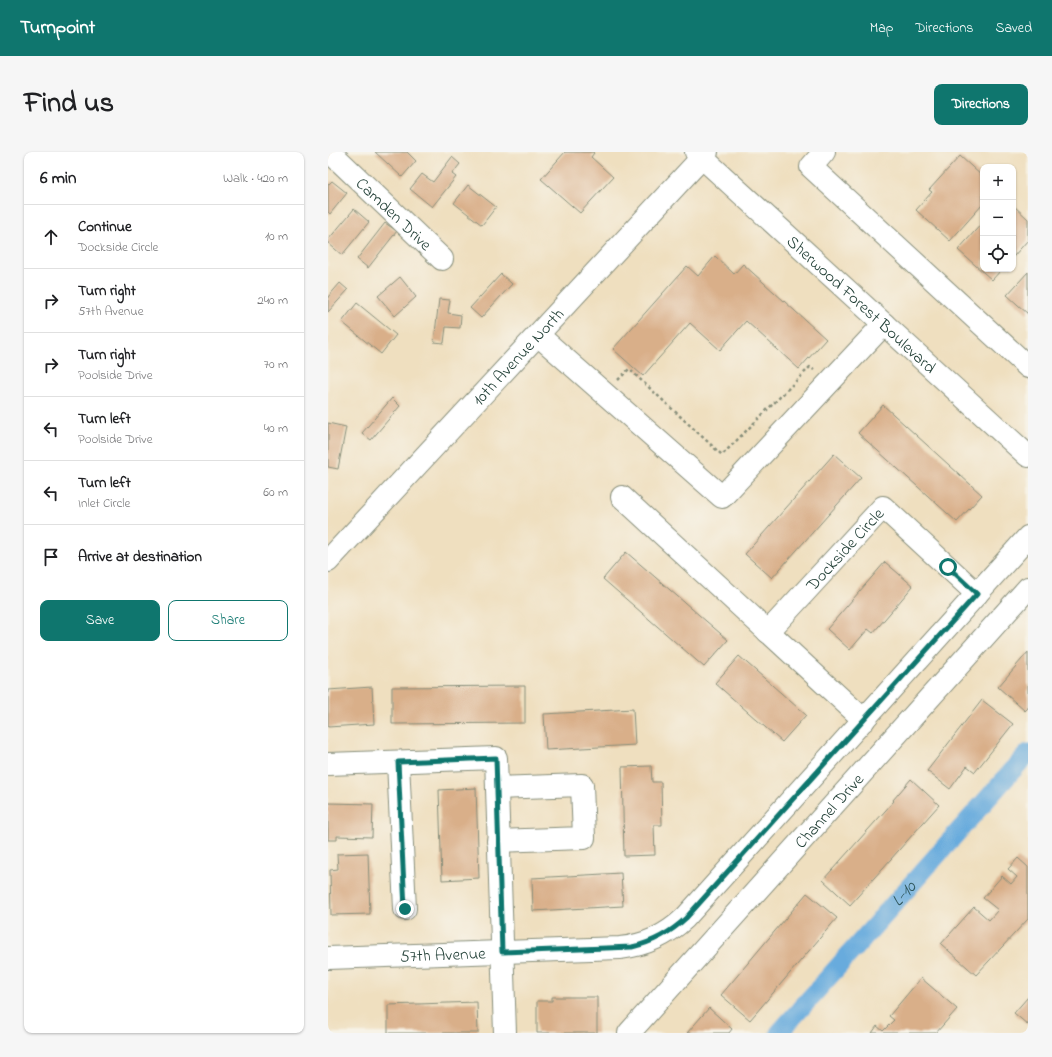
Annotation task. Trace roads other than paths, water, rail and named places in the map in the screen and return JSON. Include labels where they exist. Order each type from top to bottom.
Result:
[{"type":"street","name":"Camden Drive","points":[[330,152],[442,259]]},
{"type":"street","points":[[824,152],[811,167],[1028,367]]},
{"type":"street","name":"Sherwood Forest Boulevard","points":[[702,154],[1028,456]]},
{"type":"street","name":"10th Avenue North","points":[[328,562],[702,154]]},
{"type":"street","points":[[538,334],[722,497],[884,324]]},
{"type":"street","points":[[622,497],[864,720]]},
{"type":"street","name":"Dockside Circle","points":[[768,632],[883,507],[977,594]]},
{"type":"street","name":"57th Avenue","points":[[328,958],[632,947],[650,942],[667,934],[686,918],[1028,537]]},
{"type":"street","name":"Channel Drive","points":[[629,1033],[1028,588]]},
{"type":"street","points":[[328,764],[496,758],[505,1033]]},
{"type":"street","points":[[398,762],[405,909]]},
{"type":"street","points":[[497,788],[582,785],[584,838],[498,841]]},
{"type":"waterway","name":"L-10","points":[[779,1033],[1028,753]]}]
